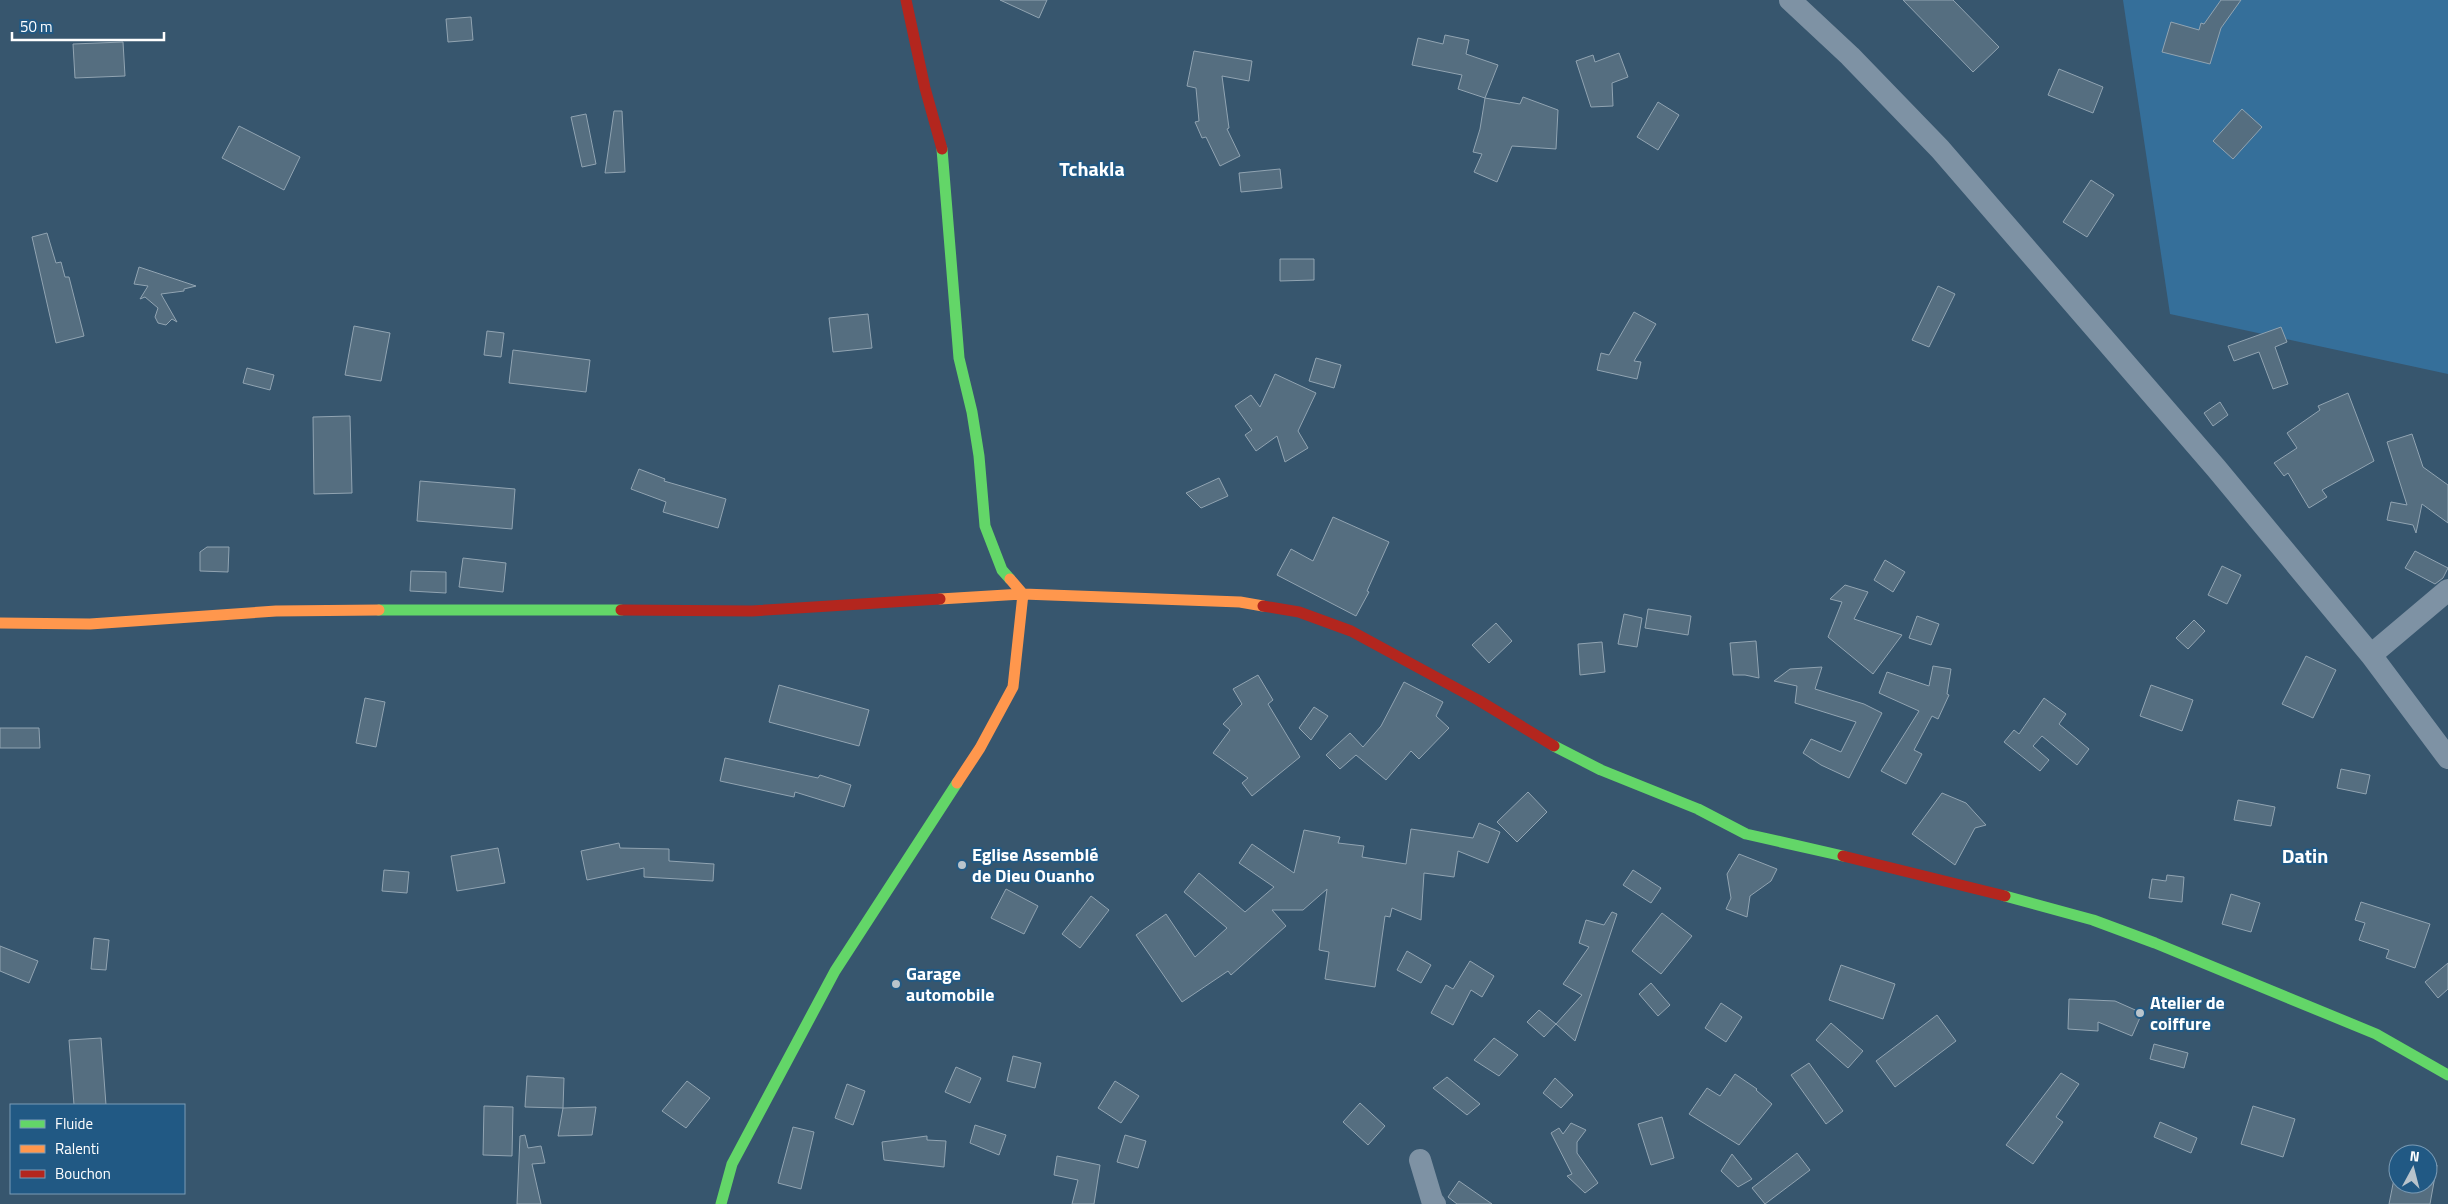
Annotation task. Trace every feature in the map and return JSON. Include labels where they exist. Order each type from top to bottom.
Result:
[{"type":"main road","points":[[721,1204],[732,1164],[835,971],[980,748],[1013,686],[1023,594],[1002,570],[985,526],[979,456],[972,412],[959,358],[944,157],[924,88],[906,0]]},
{"type":"main road","points":[[0,623],[90,624],[276,611],[499,609],[752,611],[1023,594],[1240,602],[1299,612],[1351,631],[1478,700],[1533,736],[1601,770],[1698,809],[1746,834],[1915,872],[2092,920],[2164,946],[2376,1034],[2448,1075]]},
{"type":"street","points":[[1790,0],[1850,56],[1940,149],[2216,468],[2371,655],[2448,758]]},
{"type":"street","points":[[2371,655],[2448,590]]},
{"type":"street","points":[[1420,1160],[1432,1200],[1435,1204]]},
{"type":"shaded area","points":[[2123,0],[2448,0],[2448,374],[2170,314]]},
{"type":"building","points":[[1000,0],[1047,0],[1039,18]]},
{"type":"building","points":[[1903,0],[1953,0],[1999,47],[1973,72]]},
{"type":"building","points":[[2221,0],[2241,0],[2221,28],[2210,64],[2162,52],[2171,22],[2199,30],[2201,23],[2204,24]]},
{"type":"building","points":[[471,17],[473,40],[448,42],[446,19]]},
{"type":"building","points":[[1445,35],[1469,40],[1466,54],[1498,65],[1485,98],[1458,89],[1462,75],[1412,65],[1418,38],[1443,44]]},
{"type":"building","points":[[123,42],[125,76],[75,78],[73,44]]},
{"type":"building","points":[[1194,51],[1252,61],[1249,81],[1222,76],[1229,128],[1227,129],[1240,156],[1220,166],[1206,137],[1202,138],[1195,122],[1199,121],[1196,88],[1187,86]]},
{"type":"building","points":[[1619,53],[1628,77],[1612,83],[1613,106],[1591,107],[1576,61],[1593,55],[1595,62]]},
{"type":"building","points":[[2059,69],[2103,87],[2093,113],[2048,95]]},
{"type":"building","points":[[1523,97],[1558,110],[1556,149],[1512,146],[1497,182],[1474,172],[1482,154],[1473,152],[1480,129],[1485,98],[1520,104]]},
{"type":"building","points":[[1658,102],[1679,115],[1658,150],[1637,137]]},
{"type":"building","points":[[2242,109],[2262,127],[2233,159],[2213,141]]},
{"type":"building","points":[[614,111],[622,111],[625,172],[605,173]]},
{"type":"building","points":[[586,114],[596,164],[582,167],[571,117]]},
{"type":"building","points":[[239,126],[300,157],[284,190],[222,158]]},
{"type":"building","points":[[1280,169],[1282,188],[1241,192],[1239,173]]},
{"type":"building","points":[[2091,180],[2114,195],[2087,237],[2063,222]]},
{"type":"building","points":[[47,233],[56,263],[61,262],[65,277],[69,277],[84,336],[56,343],[32,237]]},
{"type":"building","points":[[1280,259],[1314,259],[1314,280],[1280,281]]},
{"type":"building","points":[[139,267],[196,286],[184,289],[184,291],[161,294],[177,322],[172,319],[166,325],[158,323],[155,317],[158,308],[145,297],[140,299],[148,286],[134,284]]},
{"type":"building","points":[[1938,286],[1955,294],[1929,347],[1912,340]]},
{"type":"building","points":[[1634,312],[1656,324],[1634,361],[1641,362],[1637,379],[1597,370],[1601,353],[1609,355]]},
{"type":"building","points":[[868,314],[872,348],[833,352],[829,318]]},
{"type":"building","points":[[354,326],[390,333],[381,381],[345,375]]},
{"type":"building","points":[[2281,327],[2287,342],[2275,347],[2288,384],[2273,389],[2259,352],[2234,361],[2228,346]]},
{"type":"building","points":[[487,331],[504,333],[501,357],[484,355]]},
{"type":"building","points":[[513,350],[590,360],[586,392],[509,383]]},
{"type":"building","points":[[1316,358],[1341,365],[1334,388],[1309,381]]},
{"type":"building","points":[[247,368],[274,375],[270,390],[243,383]]},
{"type":"building","points":[[1275,374],[1316,393],[1298,431],[1308,448],[1285,462],[1277,436],[1256,451],[1245,435],[1252,430],[1235,406],[1251,395],[1260,407]]},
{"type":"building","points":[[2348,393],[2374,461],[2322,490],[2327,497],[2309,508],[2288,473],[2284,476],[2274,463],[2297,448],[2287,433],[2320,410],[2318,406]]},
{"type":"building","points":[[2220,402],[2228,415],[2213,426],[2204,413]]},
{"type":"building","points":[[350,416],[352,493],[314,494],[313,417]]},
{"type":"building","points":[[2412,434],[2423,467],[2448,485],[2448,523],[2422,504],[2416,533],[2413,525],[2387,520],[2391,502],[2407,505],[2387,442]]},
{"type":"building","points":[[639,469],[665,479],[664,481],[726,499],[718,528],[663,512],[666,502],[631,489]]},
{"type":"building","points":[[1219,478],[1228,496],[1201,508],[1186,493]]},
{"type":"building","points":[[420,481],[515,489],[512,529],[417,521]]},
{"type":"building","points":[[1333,517],[1389,542],[1367,591],[1369,592],[1356,616],[1277,575],[1291,549],[1313,561]]},
{"type":"building","points":[[207,547],[229,547],[228,572],[200,571],[200,552]]},
{"type":"building","points":[[2415,551],[2448,568],[2443,578],[2435,584],[2405,568]]},
{"type":"building","points":[[463,558],[506,563],[503,592],[459,587]]},
{"type":"building","points":[[1885,560],[1905,572],[1893,592],[1874,580]]},
{"type":"building","points":[[2222,566],[2241,575],[2227,604],[2208,595]]},
{"type":"building","points":[[411,571],[446,572],[446,593],[410,591]]},
{"type":"building","points":[[1845,585],[1868,592],[1854,619],[1902,635],[1873,674],[1828,637],[1842,602],[1830,599]]},
{"type":"building","points":[[1648,609],[1691,616],[1688,635],[1645,628]]},
{"type":"building","points":[[1624,614],[1642,618],[1637,647],[1618,644]]},
{"type":"building","points":[[1917,616],[1939,624],[1931,645],[1909,638]]},
{"type":"building","points":[[2194,620],[2205,631],[2188,649],[2176,638]]},
{"type":"building","points":[[1496,623],[1512,641],[1489,663],[1472,645]]},
{"type":"building","points":[[1756,641],[1759,678],[1733,675],[1730,643]]},
{"type":"building","points":[[1602,642],[1605,672],[1580,675],[1578,644]]},
{"type":"building","points":[[2306,656],[2336,670],[2313,718],[2282,704]]},
{"type":"building","points":[[1933,666],[1951,669],[1947,694],[1949,695],[1938,719],[1932,716],[1914,750],[1922,754],[1906,784],[1881,771],[1919,711],[1879,693],[1887,672],[1929,686]]},
{"type":"building","points":[[1822,667],[1815,689],[1864,704],[1882,713],[1849,778],[1821,765],[1803,753],[1811,739],[1841,752],[1856,722],[1795,703],[1797,686],[1774,681],[1790,669]]},
{"type":"building","points":[[1258,675],[1273,700],[1268,704],[1300,757],[1252,796],[1242,783],[1248,778],[1213,753],[1230,730],[1223,724],[1242,704],[1233,689]]},
{"type":"building","points":[[1404,682],[1443,702],[1436,716],[1449,728],[1419,759],[1411,751],[1386,780],[1356,755],[1340,769],[1326,755],[1350,733],[1363,747],[1381,726]]},
{"type":"building","points":[[779,685],[869,710],[859,746],[769,722]]},
{"type":"building","points":[[2151,685],[2193,700],[2182,731],[2140,716]]},
{"type":"building","points":[[365,698],[385,702],[376,747],[356,743]]},
{"type":"building","points":[[2044,698],[2066,714],[2059,724],[2089,749],[2077,765],[2042,736],[2033,746],[2049,760],[2040,771],[2004,742],[2014,730],[2019,734]]},
{"type":"building","points":[[1314,707],[1328,716],[1311,740],[1299,728]]},
{"type":"building","points":[[0,728],[39,728],[40,748],[0,748]]},
{"type":"building","points":[[725,758],[818,778],[820,775],[851,785],[844,807],[795,792],[794,797],[720,781]]},
{"type":"building","points":[[2341,769],[2370,775],[2366,794],[2337,788]]},
{"type":"building","points":[[1528,792],[1547,812],[1517,842],[1497,822]]},
{"type":"building","points":[[1942,793],[1966,803],[1986,825],[1975,828],[1955,865],[1912,834]]},
{"type":"building","points":[[2238,800],[2275,807],[2271,826],[2234,820]]},
{"type":"building","points":[[1479,823],[1500,832],[1488,863],[1458,851],[1454,877],[1424,873],[1421,920],[1392,908],[1390,917],[1385,916],[1375,987],[1325,979],[1329,952],[1319,950],[1327,889],[1303,910],[1272,910],[1286,926],[1231,975],[1228,971],[1182,1002],[1136,935],[1166,914],[1195,957],[1227,928],[1184,892],[1199,873],[1245,912],[1274,887],[1239,863],[1252,844],[1294,873],[1304,830],[1340,837],[1338,843],[1364,846],[1362,857],[1406,864],[1411,829],[1473,838]]},
{"type":"building","points":[[619,843],[620,848],[669,849],[669,861],[714,864],[713,881],[644,877],[644,868],[587,880],[581,851]]},
{"type":"building","points":[[498,848],[505,883],[457,891],[451,856]]},
{"type":"building","points":[[1739,854],[1777,869],[1771,881],[1750,896],[1747,917],[1726,909],[1731,898],[1727,874]]},
{"type":"building","points":[[384,870],[409,872],[407,893],[382,891]]},
{"type":"building","points":[[1633,870],[1661,888],[1651,903],[1623,885]]},
{"type":"building","points":[[2167,875],[2184,877],[2182,902],[2149,898],[2152,879],[2166,881]]},
{"type":"building","points":[[1006,889],[1038,906],[1024,934],[991,918]]},
{"type":"building","points":[[2231,894],[2260,903],[2251,932],[2222,924]]},
{"type":"building","points":[[1091,896],[1109,910],[1080,948],[1062,934]]},
{"type":"building","points":[[2361,902],[2430,924],[2415,968],[2386,958],[2389,950],[2359,940],[2365,923],[2355,920]]},
{"type":"building","points":[[1612,912],[1617,914],[1575,1041],[1556,1024],[1582,995],[1563,984],[1589,947],[1579,943],[1586,920],[1604,925]]},
{"type":"building","points":[[1662,913],[1692,936],[1661,974],[1632,951]]},
{"type":"building","points":[[94,938],[109,940],[106,970],[91,969]]},
{"type":"building","points":[[0,946],[38,961],[29,983],[0,971]]},
{"type":"building","points":[[1407,951],[1431,965],[1421,983],[1397,970]]},
{"type":"building","points":[[1470,961],[1494,976],[1482,997],[1471,990],[1453,1025],[1431,1013],[1446,985],[1453,989]]},
{"type":"building","points":[[2448,963],[2448,989],[2438,998],[2425,982]]},
{"type":"building","points":[[1841,965],[1895,984],[1883,1019],[1829,1000]]},
{"type":"building","points":[[1651,983],[1670,1005],[1658,1016],[1639,994]]},
{"type":"building","points":[[2069,999],[2115,1001],[2142,1013],[2132,1036],[2098,1022],[2098,1031],[2068,1029]]},
{"type":"building","points":[[1721,1003],[1742,1017],[1726,1042],[1705,1028]]},
{"type":"building","points":[[1539,1010],[1556,1024],[1544,1037],[1527,1022]]},
{"type":"building","points":[[1937,1015],[1956,1041],[1895,1087],[1876,1061]]},
{"type":"building","points":[[1831,1023],[1863,1051],[1848,1068],[1816,1040]]},
{"type":"building","points":[[101,1038],[106,1104],[74,1104],[69,1040]]},
{"type":"building","points":[[1494,1038],[1518,1055],[1499,1076],[1474,1060]]},
{"type":"building","points":[[2154,1044],[2188,1053],[2184,1068],[2150,1059]]},
{"type":"building","points":[[1013,1056],[1041,1063],[1035,1088],[1007,1081]]},
{"type":"building","points":[[1809,1063],[1843,1111],[1826,1124],[1791,1075]]},
{"type":"building","points":[[956,1067],[981,1078],[970,1103],[945,1092]]},
{"type":"building","points":[[2061,1073],[2079,1084],[2056,1117],[2063,1122],[2033,1164],[2006,1145]]},
{"type":"building","points":[[1735,1074],[1757,1089],[1772,1104],[1739,1145],[1689,1114],[1707,1088],[1720,1096]]},
{"type":"building","points":[[527,1076],[564,1078],[563,1108],[525,1107]]},
{"type":"building","points":[[1447,1077],[1480,1104],[1467,1115],[1433,1088]]},
{"type":"building","points":[[1555,1078],[1573,1095],[1561,1108],[1543,1093]]},
{"type":"building","points":[[687,1081],[710,1098],[686,1128],[662,1111]]},
{"type":"building","points":[[1115,1081],[1139,1096],[1121,1123],[1098,1108]]},
{"type":"building","points":[[847,1084],[865,1091],[853,1125],[835,1118]]},
{"type":"building","points":[[1360,1103],[1385,1126],[1368,1145],[1343,1122]]},
{"type":"building","points":[[484,1106],[513,1107],[512,1156],[483,1155]]},
{"type":"building","points":[[2253,1106],[2295,1119],[2283,1157],[2241,1144]]},
{"type":"building","points":[[596,1107],[592,1135],[558,1136],[563,1108]]},
{"type":"building","points":[[1662,1117],[1674,1158],[1651,1165],[1638,1124]]},
{"type":"building","points":[[2160,1122],[2197,1138],[2191,1153],[2154,1137]]},
{"type":"building","points":[[1571,1123],[1586,1130],[1577,1142],[1577,1153],[1598,1183],[1585,1193],[1567,1176],[1572,1174],[1551,1133],[1559,1128],[1563,1134]]},
{"type":"building","points":[[975,1125],[1006,1135],[999,1155],[970,1143]]},
{"type":"building","points":[[793,1127],[814,1132],[801,1189],[778,1183]]},
{"type":"building","points":[[525,1135],[528,1148],[541,1146],[545,1163],[532,1164],[541,1204],[517,1204],[520,1136]]},
{"type":"building","points":[[1125,1135],[1146,1141],[1138,1168],[1117,1162]]},
{"type":"building","points":[[927,1136],[927,1140],[946,1141],[944,1167],[884,1160],[882,1142]]},
{"type":"building","points":[[1797,1153],[1810,1170],[1765,1204],[1752,1188]]},
{"type":"building","points":[[1732,1154],[1752,1179],[1738,1187],[1721,1171]]},
{"type":"building","points":[[1057,1156],[1100,1165],[1094,1204],[1072,1204],[1078,1180],[1054,1175]]},
{"type":"building","points":[[1459,1181],[1492,1204],[1457,1204],[1448,1197]]},
{"type":"building","points":[[2391,1194],[2432,1194],[2430,1204],[2389,1204]]},
{"type":"traffic: fast","points":[[942,149],[959,358],[972,412],[979,456],[985,526],[1002,570],[1010,579]]},
{"type":"traffic: fast","points":[[379,610],[621,610]]},
{"type":"traffic: fast","points":[[1554,746],[1601,770],[1698,809],[1746,834],[1843,856]]},
{"type":"traffic: fast","points":[[721,1204],[732,1164],[835,971],[957,783]]},
{"type":"traffic: fast","points":[[2005,896],[2093,920],[2155,943],[2376,1034],[2448,1075]]},
{"type":"traffic: slow","points":[[957,783],[980,748],[1013,687],[1023,594],[1010,579]]},
{"type":"traffic: slow","points":[[940,599],[1023,594],[1240,602],[1263,606]]},
{"type":"traffic: slow","points":[[0,623],[90,624],[276,611],[379,610]]},
{"type":"traffic: jam","points":[[906,0],[925,88],[942,149]]},
{"type":"traffic: jam","points":[[621,610],[752,611],[940,599]]},
{"type":"traffic: jam","points":[[1263,606],[1299,612],[1351,631],[1478,700],[1554,746]]},
{"type":"traffic: jam","points":[[1843,856],[2005,896]]},
{"type":"place","name":"Eglise Assemblé de Dieu Ouanho","points":[[962,865]]},
{"type":"place","name":"Garage automobile","points":[[896,984]]},
{"type":"place","name":"Atelier de coiffure","points":[[2140,1013]]},
{"type":"district","name":"Tchakla","points":[[1092,169]]},
{"type":"district","name":"Datin","points":[[2305,856]]}]
